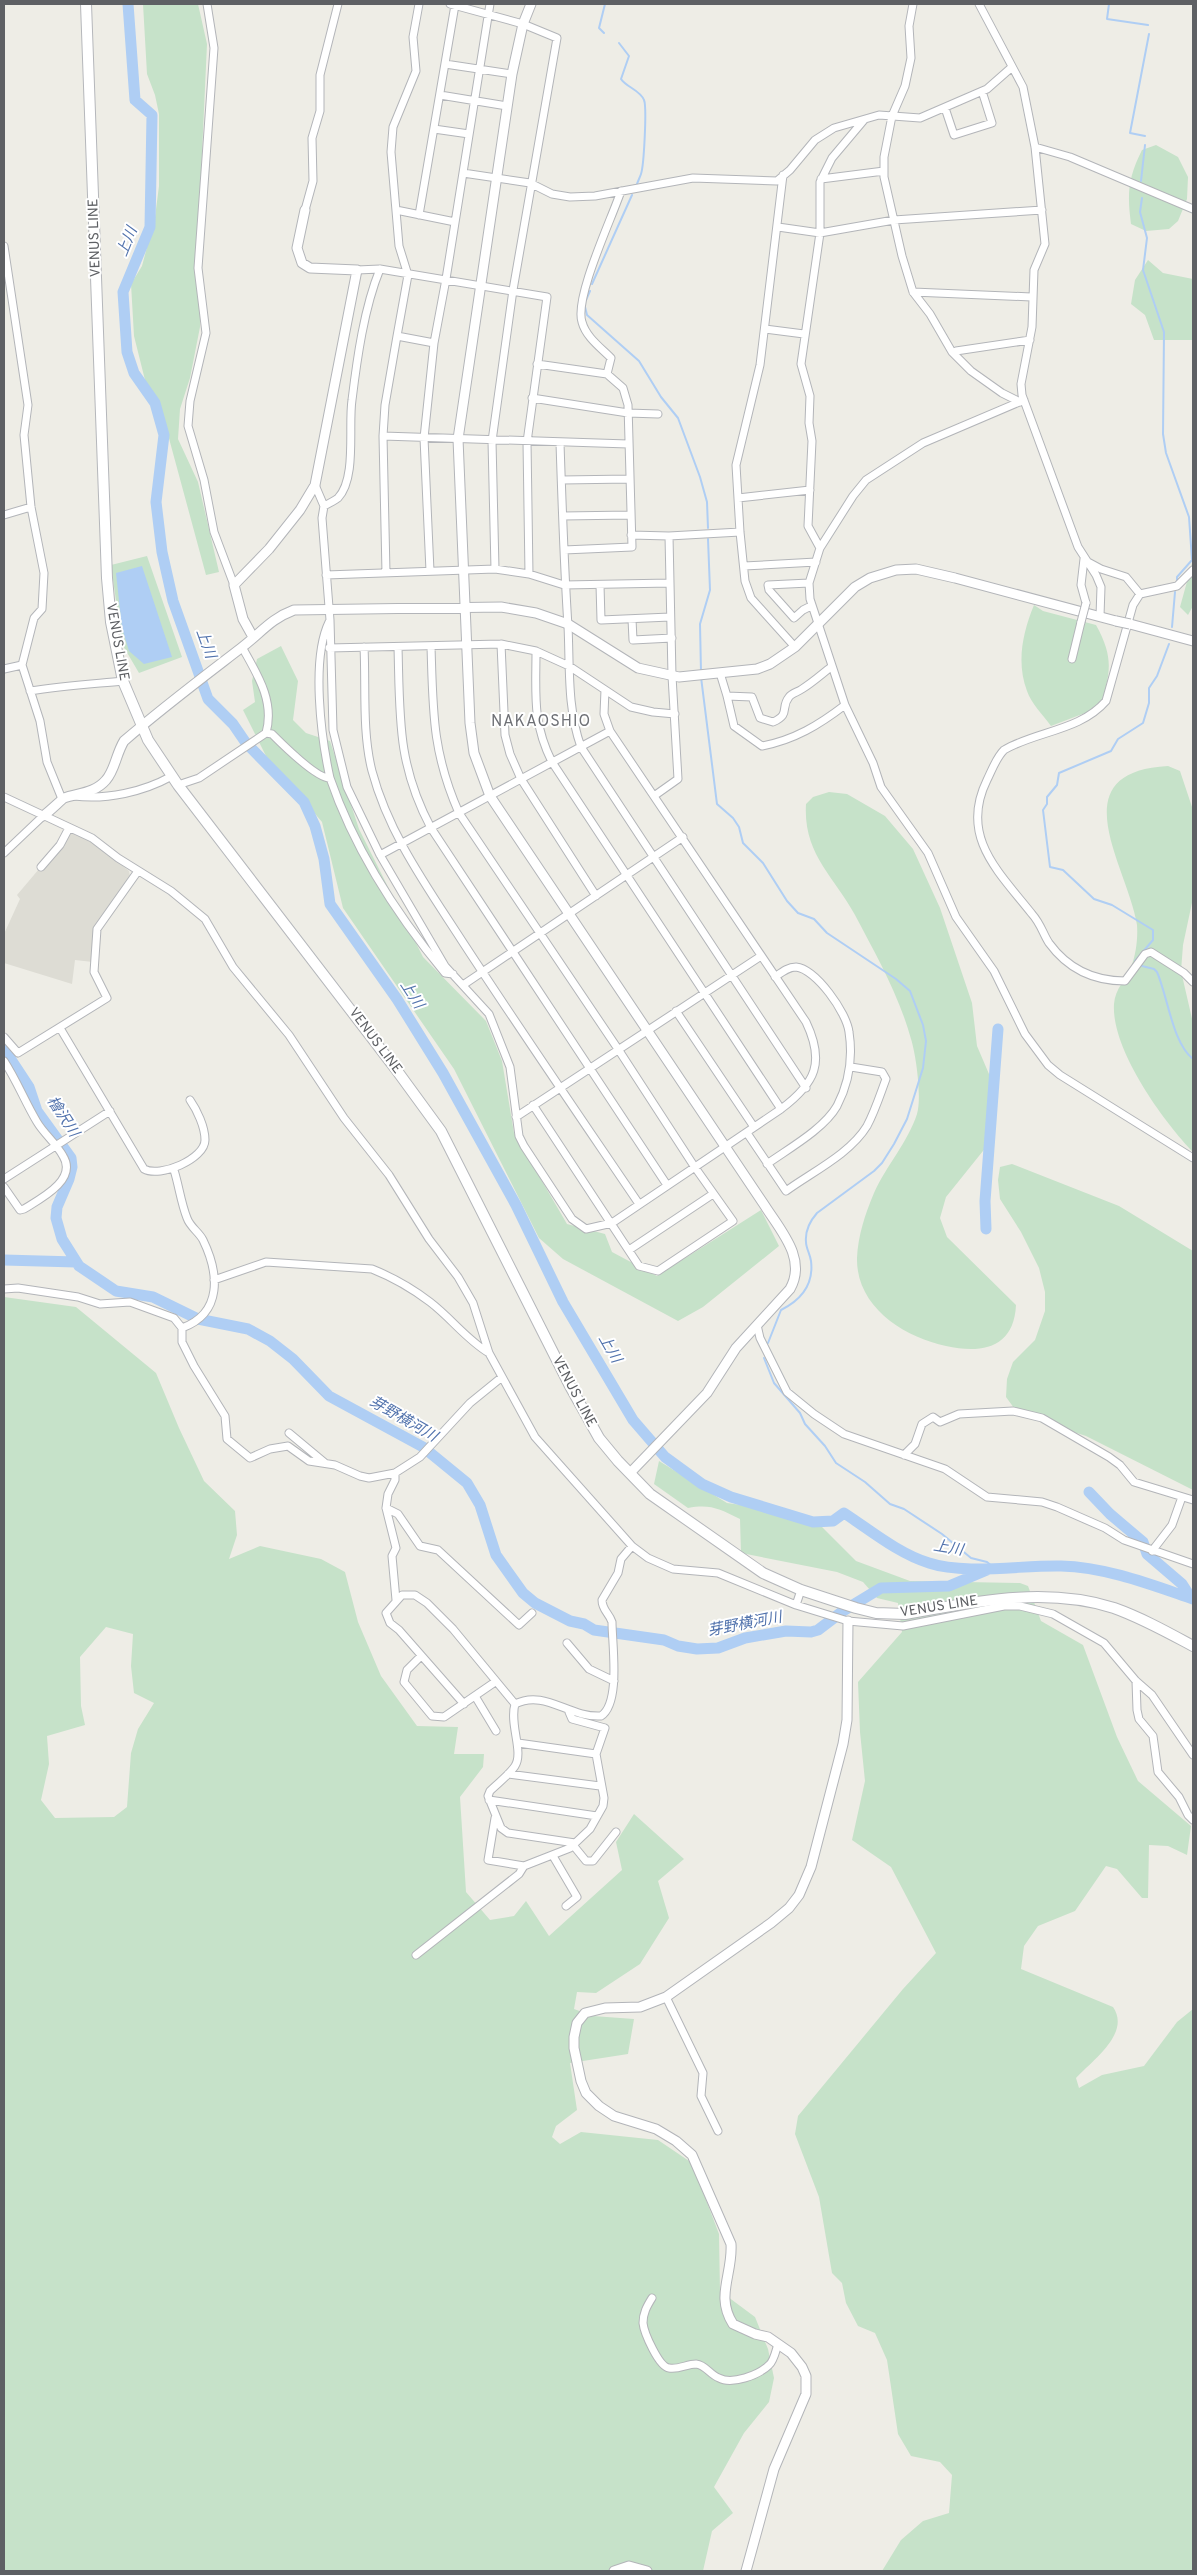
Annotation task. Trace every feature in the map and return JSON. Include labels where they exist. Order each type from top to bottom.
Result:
[{"type":"main road","name":"VENUS LINE","points":[[86,4],[107,578],[111,622],[123,681],[141,726],[175,780],[441,1131],[585,1415],[599,1438],[633,1470],[650,1494],[746,1563],[801,1590],[882,1617],[1021,1596],[1076,1601],[1112,1608],[1150,1622],[1193,1646]]},
{"type":"street","points":[[207,4],[214,48],[198,268],[206,333],[190,401],[188,426],[204,480],[214,532],[234,585],[243,619],[253,637]]},
{"type":"street","points":[[338,4],[320,75],[320,111],[312,138],[313,181],[297,248],[302,263],[310,268],[380,269],[408,275],[479,284],[547,297],[527,442],[529,574]]},
{"type":"street","points":[[386,573],[385,405],[408,275],[399,246],[392,137],[416,71],[413,37],[419,4]]},
{"type":"street","points":[[419,215],[445,64],[453,4],[523,24],[557,38],[530,183],[492,441],[495,569]]},
{"type":"street","points":[[430,571],[424,438],[434,343],[490,4]]},
{"type":"street","points":[[531,4],[523,24],[512,74],[479,284],[458,439],[471,738],[476,762],[490,796],[789,1243],[796,1263],[795,1281],[790,1289],[736,1348],[707,1393],[633,1470]]},
{"type":"street","points":[[913,4],[909,26],[911,58],[905,86],[892,116],[884,158],[884,171],[894,220],[913,292],[930,314],[955,354],[971,371],[1002,394],[1022,401]]},
{"type":"street","points":[[979,4],[1023,88],[1035,147],[1042,210],[1045,244],[1034,270],[1030,340],[1020,384],[1022,401],[1084,559],[1096,575],[1101,587],[1100,616]]},
{"type":"street","points":[[445,64],[512,74]]},
{"type":"street","points":[[463,173],[530,183],[552,194],[570,197],[595,196],[693,178],[777,181],[790,170],[804,150],[815,140],[834,128],[879,115],[920,118],[982,91],[1012,67]]},
{"type":"street","points":[[945,108],[954,135],[992,123],[982,91]]},
{"type":"street","points":[[440,95],[507,106]]},
{"type":"street","points":[[820,548],[808,526],[812,441],[809,424],[810,396],[801,364],[804,334],[820,233],[821,179],[832,158],[865,119]]},
{"type":"street","points":[[434,129],[469,134]]},
{"type":"street","points":[[1035,147],[1070,157],[1193,209]]},
{"type":"street","points":[[821,179],[884,171]]},
{"type":"street","points":[[783,174],[766,329],[760,365],[736,466],[745,581],[751,598],[794,647]]},
{"type":"street","points":[[607,374],[611,358],[586,331],[580,312],[587,281],[621,191]]},
{"type":"street","points":[[396,210],[455,222]]},
{"type":"street","points":[[778,227],[820,233],[894,220],[1042,210]]},
{"type":"street","points":[[4,246],[28,404],[24,435],[31,507],[44,573],[45,593],[42,609],[34,618],[22,665],[40,721],[47,762],[62,799]]},
{"type":"street","points":[[324,506],[338,498],[344,485],[350,460],[351,403],[372,288],[380,269]]},
{"type":"street","points":[[234,585],[269,549],[300,510],[315,485],[357,270]]},
{"type":"street","points":[[913,292],[1031,298]]},
{"type":"street","points":[[766,329],[804,334]]},
{"type":"street","points":[[397,336],[434,343]]},
{"type":"street","points":[[955,354],[956,351],[1030,340]]},
{"type":"street","points":[[537,364],[607,374],[623,388],[627,396],[632,547],[564,550]]},
{"type":"street","points":[[532,398],[628,413],[658,414]]},
{"type":"street","points":[[1022,401],[923,443],[866,480],[853,496],[820,548],[810,583],[812,606],[845,705],[873,763],[881,787],[928,853],[956,917],[994,971],[1025,1034],[1048,1065],[1080,1090],[1120,1112],[1193,1158]]},
{"type":"street","points":[[384,436],[628,444]]},
{"type":"street","points":[[560,443],[564,585],[573,725],[581,747],[806,1088]]},
{"type":"street","points":[[562,480],[629,479]]},
{"type":"street","points":[[315,485],[324,506],[322,518],[330,620],[329,648],[333,730],[340,763],[360,817],[418,922],[453,974],[489,1014],[510,1067],[519,1136],[524,1146],[572,1220],[586,1229],[612,1223],[781,1109],[806,1088],[814,1076],[816,1064],[816,1050],[812,1035],[683,837],[610,731],[604,714],[605,690]]},
{"type":"street","points":[[738,498],[810,490]]},
{"type":"street","points":[[4,515],[31,507]]},
{"type":"street","points":[[563,516],[630,515]]},
{"type":"street","points":[[631,534],[669,536],[740,532]]},
{"type":"street","points":[[654,796],[678,779],[672,676],[669,536]]},
{"type":"street","points":[[1084,559],[1101,569],[1126,577],[1140,594]]},
{"type":"street","points":[[1072,659],[1086,603],[1081,585],[1084,559]]},
{"type":"street","points":[[744,566],[816,562]]},
{"type":"street","points":[[326,575],[495,569],[529,574],[564,585],[670,583]]},
{"type":"street","points":[[4,853],[43,816],[56,808],[62,799],[94,790],[106,780],[113,769],[116,753],[124,741],[141,726],[281,615],[309,608],[501,607],[528,612],[568,624],[638,668],[682,677],[757,669],[770,664],[794,647],[844,597],[870,578],[896,570],[916,569],[1193,641]]},
{"type":"street","points":[[1193,570],[1177,586],[1140,594],[1132,605],[1106,701],[1098,710],[1083,719],[1004,750],[979,796],[976,815],[984,852],[988,859],[1043,927],[1049,943],[1065,962],[1076,970],[1093,977],[1125,981],[1145,954],[1151,952],[1184,973],[1193,982]]},
{"type":"street","points":[[810,583],[768,585],[769,590],[794,618],[803,610],[812,606]]},
{"type":"street","points":[[600,585],[601,620],[670,617]]},
{"type":"street","points":[[632,619],[633,640],[672,638]]},
{"type":"street","points":[[330,620],[323,634],[320,670],[321,731],[330,778],[356,841],[387,896],[445,973],[453,974]]},
{"type":"street","points":[[501,644],[505,735],[510,754],[521,779],[596,896]]},
{"type":"street","points":[[329,648],[501,644],[536,651],[569,666],[631,707],[652,712],[674,714]]},
{"type":"street","points":[[431,646],[434,732],[449,791],[459,812],[694,1166],[733,1221],[658,1271],[639,1266],[533,1105]]},
{"type":"street","points":[[242,647],[267,698],[269,714],[263,735]]},
{"type":"street","points":[[364,647],[368,742],[372,770],[384,807],[400,844],[482,972],[639,1204]]},
{"type":"street","points":[[398,647],[403,755],[412,788],[431,828],[511,952],[667,1185]]},
{"type":"street","points":[[536,651],[536,715],[541,741],[552,762],[781,1109]]},
{"type":"street","points":[[4,669],[22,665]]},
{"type":"street","points":[[727,696],[744,695],[752,697],[760,718],[773,722],[781,718],[786,712],[786,702],[790,696],[831,666]]},
{"type":"street","points":[[718,673],[727,696],[734,726],[762,746],[778,743],[808,731],[845,705]]},
{"type":"street","points":[[30,691],[67,684],[123,681]]},
{"type":"street","points":[[380,855],[610,731]]},
{"type":"street","points":[[74,796],[91,798],[121,795],[175,780],[199,778],[230,755],[263,735],[272,734],[315,772],[330,778]]},
{"type":"street","points":[[4,797],[92,838],[138,871],[171,891],[205,919],[233,967],[289,1035],[344,1118],[390,1175],[429,1239],[458,1277],[474,1303],[489,1353],[535,1437],[632,1546],[648,1558],[673,1569],[718,1573],[796,1605],[846,1621],[882,1617],[903,1626],[1004,1606],[1020,1606],[1053,1614],[1104,1643],[1136,1681],[1152,1695],[1193,1755]]},
{"type":"street","points":[[41,867],[60,845],[70,828]]},
{"type":"street","points":[[463,985],[683,837]]},
{"type":"street","points":[[4,1037],[18,1053],[108,998],[94,972],[97,930],[138,871]]},
{"type":"street","points":[[516,1116],[761,956]]},
{"type":"street","points":[[767,1164],[825,1122],[837,1106],[851,1067],[849,1030],[830,994],[818,980],[798,967],[789,967],[776,977]]},
{"type":"street","points":[[676,1012],[754,1127]]},
{"type":"street","points":[[60,1028],[144,1169],[149,1172],[174,1170],[202,1149],[205,1140],[198,1111],[190,1100]]},
{"type":"street","points":[[4,1061],[21,1087],[38,1124],[64,1156],[66,1164],[64,1174],[51,1192],[20,1210],[4,1187]]},
{"type":"street","points":[[747,1133],[785,1191],[853,1142],[866,1127],[877,1105],[886,1079],[882,1072],[851,1067]]},
{"type":"street","points":[[4,1179],[110,1111]]},
{"type":"street","points":[[174,1170],[186,1218],[203,1239],[214,1280],[213,1302],[190,1325],[182,1328]]},
{"type":"street","points":[[628,1250],[713,1194]]},
{"type":"street","points":[[214,1280],[266,1262],[372,1269],[387,1275],[430,1302],[479,1347],[489,1353]]},
{"type":"street","points":[[4,1289],[18,1288],[78,1297],[100,1304],[130,1302],[174,1318],[182,1328],[182,1342],[225,1416],[226,1439],[250,1458],[270,1449],[288,1446],[309,1461],[335,1465],[369,1478],[395,1473],[420,1456],[470,1403],[502,1377]]},
{"type":"street","points":[[757,1325],[760,1338],[787,1392],[803,1406],[844,1434],[945,1469],[986,1497],[1042,1502],[1057,1507],[1148,1549],[1193,1564]]},
{"type":"street","points":[[904,1455],[915,1444],[922,1424],[932,1418],[940,1422],[959,1414],[1013,1411],[1042,1418],[1089,1444],[1120,1465],[1134,1482],[1193,1500]]},
{"type":"street","points":[[289,1433],[308,1446],[326,1464]]},
{"type":"street","points":[[395,1473],[395,1480],[388,1494],[386,1508],[396,1548],[392,1556],[396,1600]]},
{"type":"street","points":[[1148,1549],[1172,1525],[1182,1497]]},
{"type":"street","points":[[386,1508],[398,1514],[420,1546],[438,1550],[519,1625],[532,1613]]},
{"type":"street","points":[[514,1704],[536,1698],[545,1700],[570,1712],[596,1716],[605,1713],[614,1680],[612,1622],[610,1615],[602,1605],[602,1600],[618,1572],[621,1559],[632,1546]]},
{"type":"street","points":[[796,1605],[801,1590]]},
{"type":"street","points":[[464,1704],[390,1623],[386,1613],[402,1595],[415,1595],[427,1603],[453,1629],[514,1704]]},
{"type":"street","points":[[746,2571],[774,2469],[806,2394],[806,2376],[802,2367],[791,2353],[768,2337],[739,2328],[727,2315],[723,2302],[732,2256],[731,2244],[692,2155],[676,2141],[656,2129],[614,2116],[599,2106],[586,2093],[581,2081],[574,2048],[574,2037],[577,2023],[585,2012],[599,2008],[640,2007],[666,1997],[790,1908],[806,1883],[843,1744],[847,1720],[846,1621]]},
{"type":"street","points":[[567,1643],[589,1669],[614,1680]]},
{"type":"street","points":[[421,1656],[407,1670],[404,1682],[424,1709],[432,1716],[444,1717],[495,1682]]},
{"type":"street","points":[[1136,1681],[1139,1719],[1153,1736],[1158,1772],[1164,1782],[1179,1797],[1188,1815],[1193,1820]]},
{"type":"street","points":[[475,1696],[496,1731]]},
{"type":"street","points":[[514,1704],[512,1714],[514,1736],[518,1744],[518,1761],[508,1774],[490,1791],[489,1800],[501,1828],[508,1833],[574,1844],[586,1861],[593,1861],[616,1832]]},
{"type":"street","points":[[495,1817],[488,1860],[524,1866],[553,1856],[574,1844],[590,1829],[603,1806],[604,1798],[600,1786],[596,1754],[605,1728],[572,1719],[570,1712]]},
{"type":"street","points":[[518,1744],[596,1754]]},
{"type":"street","points":[[508,1774],[600,1786]]},
{"type":"street","points":[[489,1800],[597,1816]]},
{"type":"street","points":[[553,1856],[577,1897],[566,1906]]},
{"type":"street","points":[[416,1955],[519,1874],[524,1866]]},
{"type":"street","points":[[666,1997],[703,2073],[700,2096],[718,2131]]},
{"type":"street","points":[[652,2298],[644,2311],[643,2324],[647,2338],[662,2365],[670,2369],[695,2364],[704,2367],[719,2379],[732,2381],[760,2372],[770,2364],[778,2344]]},
{"type":"street","points":[[614,2571],[629,2566],[646,2571]]},
{"type":"shaded area","points":[[68,829],[88,838],[129,871],[130,876],[95,929],[93,962],[75,960],[72,984],[4,963],[4,934],[20,899],[17,895],[56,849]]},
{"type":"green space","points":[[143,4],[198,4],[207,44],[201,175],[200,327],[190,378],[180,409],[178,439],[198,482],[219,572],[206,575],[167,431],[146,384],[134,336],[131,284],[142,266],[155,217],[159,186],[159,114],[155,95],[147,74]]},
{"type":"green space","points":[[1156,145],[1178,157],[1188,177],[1187,199],[1178,221],[1169,229],[1146,231],[1131,224],[1129,194],[1131,178],[1142,150]]},
{"type":"green space","points":[[1148,260],[1163,273],[1193,279],[1193,340],[1154,340],[1145,315],[1131,304],[1135,280]]},
{"type":"green space","points":[[147,556],[182,657],[139,673],[122,644],[111,565]]},
{"type":"green space","points":[[1193,560],[1193,606],[1188,615],[1180,607]]},
{"type":"green space","points":[[1034,605],[1043,611],[1096,625],[1106,649],[1109,668],[1099,713],[1085,713],[1051,726],[1031,700],[1024,680],[1021,658],[1024,636]]},
{"type":"green space","points":[[281,646],[298,681],[293,720],[306,733],[330,741],[359,829],[423,957],[486,1021],[502,1061],[514,1133],[567,1224],[605,1234],[612,1252],[657,1276],[761,1210],[779,1246],[703,1307],[678,1321],[563,1259],[539,1238],[454,1069],[343,908],[322,822],[266,756],[243,710],[255,702],[252,681],[257,659]]},
{"type":"green space","points":[[1168,766],[1180,771],[1193,810],[1193,898],[1183,945],[1181,971],[1193,1023],[1193,1152],[1168,1122],[1141,1083],[1121,1042],[1115,1022],[1114,1004],[1116,994],[1133,962],[1137,925],[1114,851],[1108,826],[1107,804],[1115,785],[1135,772]]},
{"type":"green space","points":[[829,792],[847,794],[885,816],[913,849],[940,908],[972,1003],[977,1046],[995,1088],[995,1118],[991,1141],[946,1197],[940,1218],[947,1237],[1016,1305],[1014,1319],[1009,1331],[994,1345],[972,1349],[959,1348],[930,1342],[914,1335],[885,1317],[874,1305],[865,1291],[859,1275],[857,1258],[860,1233],[865,1217],[879,1183],[913,1124],[917,1114],[919,1087],[913,1046],[894,991],[855,915],[822,864],[809,837],[806,822],[806,804],[813,797]]},
{"type":"green space","points":[[1012,1164],[1119,1206],[1193,1251],[1193,1490],[1086,1436],[1055,1426],[1014,1408],[1006,1397],[1007,1379],[1013,1362],[1035,1340],[1045,1311],[1045,1292],[1039,1268],[1021,1232],[1000,1199],[998,1180],[1000,1167]]},
{"type":"green space","points":[[4,1297],[76,1307],[156,1373],[204,1481],[235,1511],[237,1535],[229,1559],[260,1546],[321,1559],[345,1572],[358,1622],[381,1676],[417,1726],[458,1727],[454,1754],[484,1754],[483,1767],[460,1797],[466,1892],[490,1920],[514,1916],[526,1901],[549,1936],[622,1870],[616,1842],[634,1814],[684,1859],[658,1881],[669,1918],[640,1964],[596,1993],[577,1992],[574,2009],[593,2016],[634,2019],[628,2054],[570,2063],[577,2110],[556,2126],[552,2137],[560,2144],[581,2132],[658,2140],[692,2163],[719,2234],[720,2291],[755,2317],[768,2349],[774,2378],[769,2402],[744,2433],[714,2487],[733,2513],[712,2531],[703,2571],[4,2571]],"holes":[[[106,1627],[133,1634],[131,1666],[134,1693],[154,1703],[138,1729],[131,1753],[127,1807],[114,1817],[55,1818],[41,1800],[49,1764],[47,1736],[85,1725],[81,1706],[80,1657]]]},
{"type":"green space","points":[[659,1461],[727,1503],[777,1510],[821,1526],[856,1561],[910,1581],[1020,1583],[1028,1586],[1041,1621],[1083,1645],[1117,1737],[1138,1781],[1191,1826],[1187,1855],[1168,1846],[1149,1845],[1148,1898],[1142,1898],[1117,1869],[1106,1866],[1075,1911],[1038,1926],[1024,1946],[1021,1969],[1113,2007],[1117,2017],[1117,2027],[1114,2036],[1108,2046],[1076,2078],[1079,2088],[1102,2075],[1144,2066],[1177,2022],[1193,2009],[1193,2571],[882,2571],[901,2540],[923,2521],[949,2513],[952,2475],[940,2462],[911,2456],[898,2434],[887,2360],[875,2333],[858,2326],[846,2303],[842,2283],[832,2273],[819,2197],[795,2134],[798,2116],[903,1989],[936,1953],[891,1867],[852,1840],[865,1781],[860,1732],[858,1682],[902,1632],[898,1603],[877,1598],[863,1582],[837,1572],[741,1553],[740,1519],[715,1508],[688,1508],[654,1484]]},
{"type":"water","points":[[142,566],[172,657],[144,664],[129,651],[122,628],[116,573]]},
{"type":"waterway","name":"上川","points":[[128,4],[135,100],[152,115],[150,227],[123,292],[127,352],[134,373],[155,403],[164,435],[156,502],[162,552],[173,601],[208,699],[233,724],[246,743],[304,802],[315,826],[324,859],[330,904],[397,999],[443,1073],[516,1205],[563,1302],[633,1420],[665,1457],[702,1484],[731,1497],[813,1522],[833,1521],[844,1513],[896,1548],[929,1563],[943,1567],[976,1569],[1046,1566],[1078,1567],[1112,1573],[1193,1599]]},
{"type":"waterway","points":[[604,33],[599,28],[605,4]]},
{"type":"waterway","points":[[1109,4],[1107,19],[1148,25]]},
{"type":"waterway","points":[[1145,136],[1130,133],[1149,34]]},
{"type":"waterway","points":[[619,43],[629,56],[621,79],[642,97],[645,105],[643,160],[637,184]]},
{"type":"waterway","points":[[1141,181],[1145,145]]},
{"type":"waterway","points":[[592,284],[632,195]]},
{"type":"waterway","points":[[1142,198],[1140,212],[1147,238],[1143,270],[1164,332],[1163,434],[1166,453],[1189,517],[1192,560],[1177,577],[1177,581]]},
{"type":"waterway","points":[[586,300],[590,291]]},
{"type":"waterway","points":[[585,307],[587,315],[639,361],[661,397],[678,418],[700,477],[707,502],[708,528]]},
{"type":"waterway","points":[[701,672],[700,624],[710,590],[708,539]]},
{"type":"waterway","points":[[1172,627],[1175,592]]},
{"type":"waterway","points":[[1135,961],[1153,940],[1153,930],[1112,905],[1094,899],[1063,870],[1050,867],[1043,810],[1047,804],[1047,797],[1057,785],[1059,773],[1111,751],[1118,739],[1143,723],[1149,703],[1149,688],[1157,676],[1169,644]]},
{"type":"waterway","points":[[701,677],[717,804],[733,818],[739,827],[743,843],[763,863],[787,901],[798,913],[814,919],[827,933],[896,979],[910,991],[923,1025],[926,1041],[923,1068],[907,1119],[894,1144],[882,1163],[874,1171],[817,1213],[812,1219],[806,1238],[811,1261],[808,1284],[805,1291],[795,1302],[781,1310],[768,1343]]},
{"type":"waterway","points":[[1142,966],[1154,969],[1157,972],[1175,1031],[1180,1042],[1193,1059]]},
{"type":"waterway","points":[[986,1229],[985,1201],[998,1029]]},
{"type":"waterway","name":"芽野横河川","points":[[4,1049],[29,1087],[37,1111],[71,1158],[72,1167],[57,1207],[56,1218],[62,1239],[79,1266],[116,1291],[153,1297],[198,1319],[248,1329],[270,1341],[293,1359],[329,1396],[423,1447],[467,1483],[480,1505],[496,1555],[523,1593],[535,1603],[570,1621],[584,1624],[594,1630],[664,1640],[678,1646],[697,1649],[718,1648],[745,1638],[786,1631],[811,1632],[818,1630],[843,1611],[881,1588],[949,1586],[987,1570]]},
{"type":"waterway","name":"芽野横河川","points":[[4,1260],[76,1262]]},
{"type":"waterway","points":[[764,1358],[774,1383],[800,1413],[805,1424],[825,1446],[836,1463],[865,1482],[890,1504],[904,1509],[942,1534],[971,1558],[987,1562],[993,1567]]},
{"type":"waterway","points":[[1089,1492],[1110,1514],[1143,1542],[1147,1554],[1182,1584],[1191,1598]]},
{"type":"district","name":"NAKAOSHIO","points":[[541,722]]},
{"type":"water label","name":"檜沢川","points":[[62,1117]]}]
